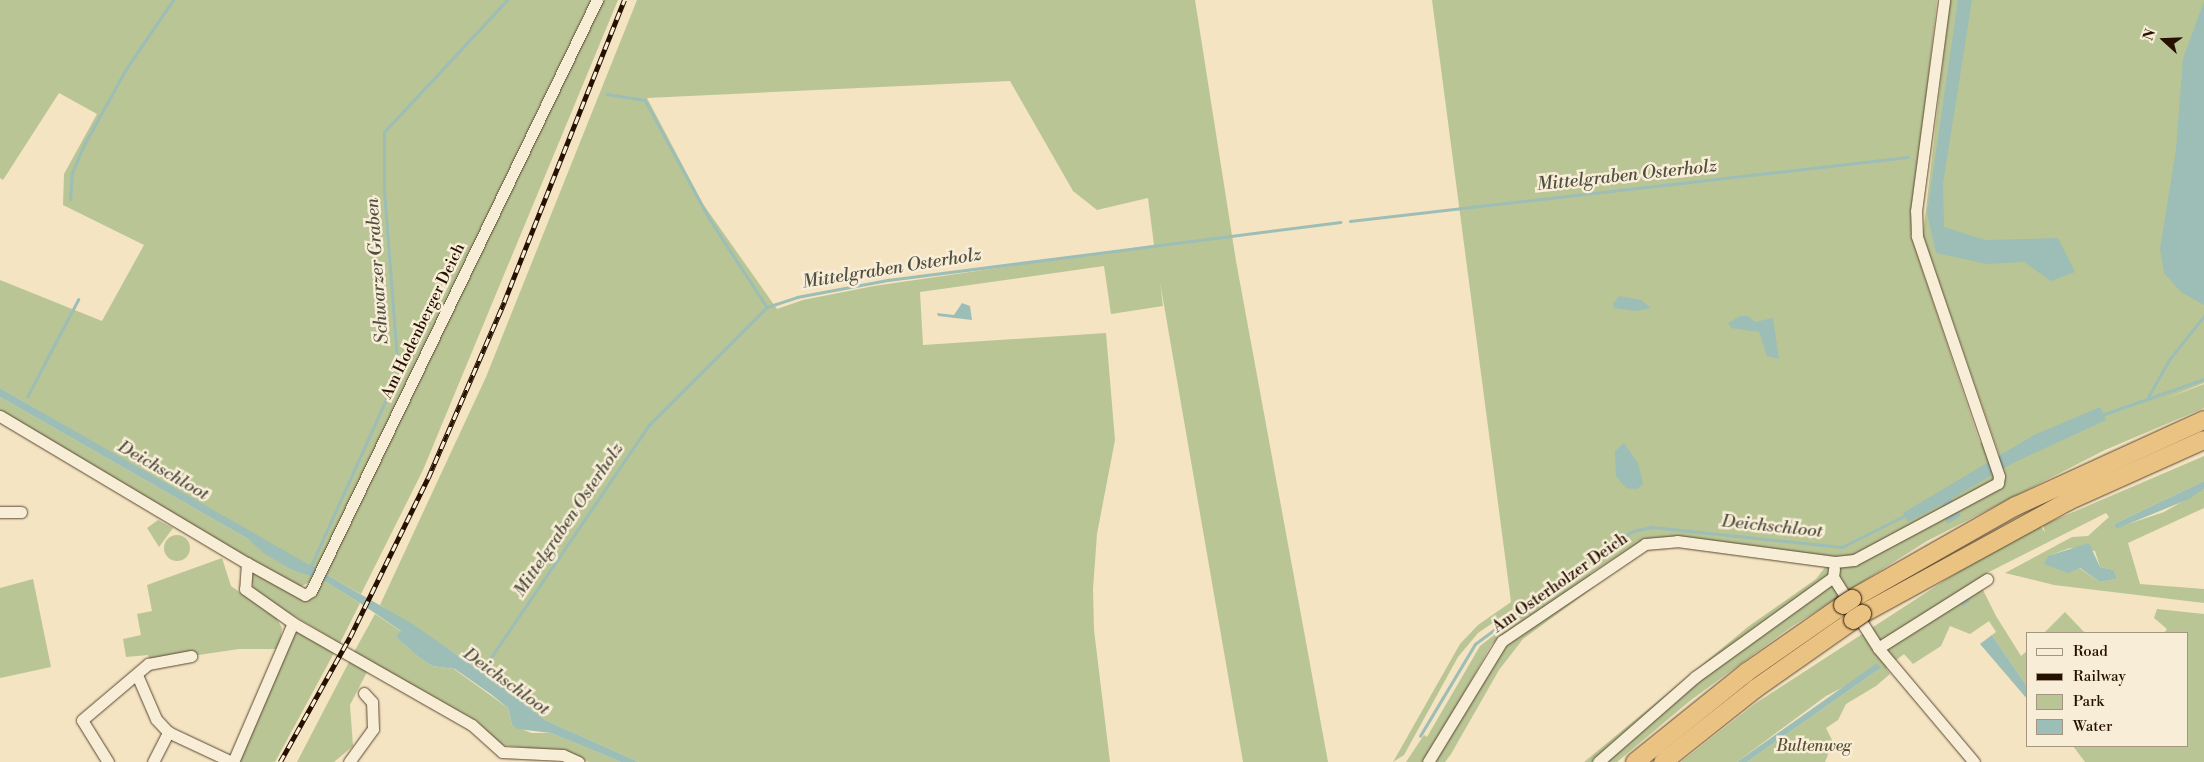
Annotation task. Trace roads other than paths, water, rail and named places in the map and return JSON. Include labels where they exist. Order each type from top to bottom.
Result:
[{"type":"highway","points":[[1635,762],[1747,672],[1848,602],[2024,502],[2204,420]]},
{"type":"highway","points":[[1663,762],[1733,706],[1857,617],[2050,510],[2204,440]]},
{"type":"street","name":"Am Hodenberger Deich","points":[[0,416],[247,563],[305,595],[311,591],[597,0]]},
{"type":"street","name":"Am Osterholzer Deich","points":[[1428,762],[1502,641],[1645,544],[1677,542],[1835,562],[1854,560],[1998,483],[1999,476],[1989,456],[1917,236],[1916,211],[1944,0]]},
{"type":"street","points":[[0,512],[21,512]]},
{"type":"street","points":[[1835,562],[1833,577],[1878,648],[1974,762]]},
{"type":"street","points":[[247,563],[245,589],[293,623],[445,707],[472,725],[502,757],[563,755],[579,762]]},
{"type":"street","points":[[1598,762],[1695,677],[1833,577]]},
{"type":"street","points":[[1878,648],[1987,579]]},
{"type":"street","points":[[137,675],[156,719],[168,732],[232,762],[293,623]]},
{"type":"street","points":[[108,762],[82,720],[148,664],[191,656]]},
{"type":"street","points":[[349,762],[373,729],[372,702],[364,693]]},
{"type":"street","points":[[153,762],[168,732]]},
{"type":"water","points":[[1958,0],[1972,0],[1943,184],[1944,227],[1985,240],[2058,238],[2075,272],[2051,281],[2024,262],[1987,264],[1936,253],[1927,213]]},
{"type":"water","points":[[2204,1],[2204,305],[2181,292],[2164,273],[2160,249],[2176,149],[2183,59]]},
{"type":"water","points":[[1619,296],[1641,300],[1651,308],[1637,311],[1614,308],[1613,304]]},
{"type":"water","points":[[962,303],[970,306],[972,320],[938,316],[937,313],[954,315]]},
{"type":"water","points":[[1740,316],[1748,316],[1755,322],[1773,318],[1779,359],[1767,356],[1759,332],[1731,328],[1728,323]]},
{"type":"water","points":[[0,388],[411,623],[494,680],[545,720],[639,762],[621,762],[551,733],[518,729],[512,725],[508,708],[492,695],[455,669],[432,666],[417,656],[396,637],[401,631],[360,603],[321,579],[294,571],[265,554],[248,539],[0,397]]},
{"type":"water","points":[[2100,407],[2106,420],[2013,463],[1951,499],[1961,516],[1947,524],[1942,504],[1908,522],[1903,513],[2034,435]]},
{"type":"water","points":[[1624,443],[1638,463],[1643,484],[1637,489],[1626,488],[1616,476],[1615,451]]},
{"type":"water","points":[[2204,481],[2204,489],[2189,499],[2116,529],[2114,524]]},
{"type":"water","points":[[2089,543],[2100,567],[2114,570],[2116,579],[2100,582],[2080,568],[2068,573],[2044,564],[2048,556]]},
{"type":"water","points":[[1992,635],[2026,685],[2026,698],[1980,644]]},
{"type":"water","points":[[1877,663],[1881,668],[1747,762],[1737,762]]},
{"type":"waterway","points":[[70,200],[72,173],[85,143],[126,69],[173,0]]},
{"type":"waterway","name":"Schwarzer Graben","points":[[310,568],[398,373],[384,190],[384,132],[507,0]]},
{"type":"waterway","points":[[607,94],[645,100],[709,218],[767,307]]},
{"type":"waterway","name":"Mittelgraben Osterholz","points":[[1350,221],[1907,157]]},
{"type":"waterway","name":"Mittelgraben Osterholz","points":[[481,672],[649,425],[767,307],[797,297],[888,280],[1340,222]]},
{"type":"waterway","points":[[27,397],[78,300]]},
{"type":"waterway","points":[[2147,399],[2169,360],[2204,316]]},
{"type":"waterway","name":"Deichschloot","points":[[2102,415],[2204,379]]},
{"type":"waterway","name":"Deichschloot","points":[[1420,736],[1475,644],[1611,543],[1634,531],[1652,527],[1842,547],[1906,515]]},
{"type":"waterway","points":[[1962,604],[1967,601]]},
{"type":"railway","points":[[280,762],[350,637],[428,478],[504,302],[624,0]]},
{"type":"park label","name":"Bultenweg","points":[[1814,746]]}]
